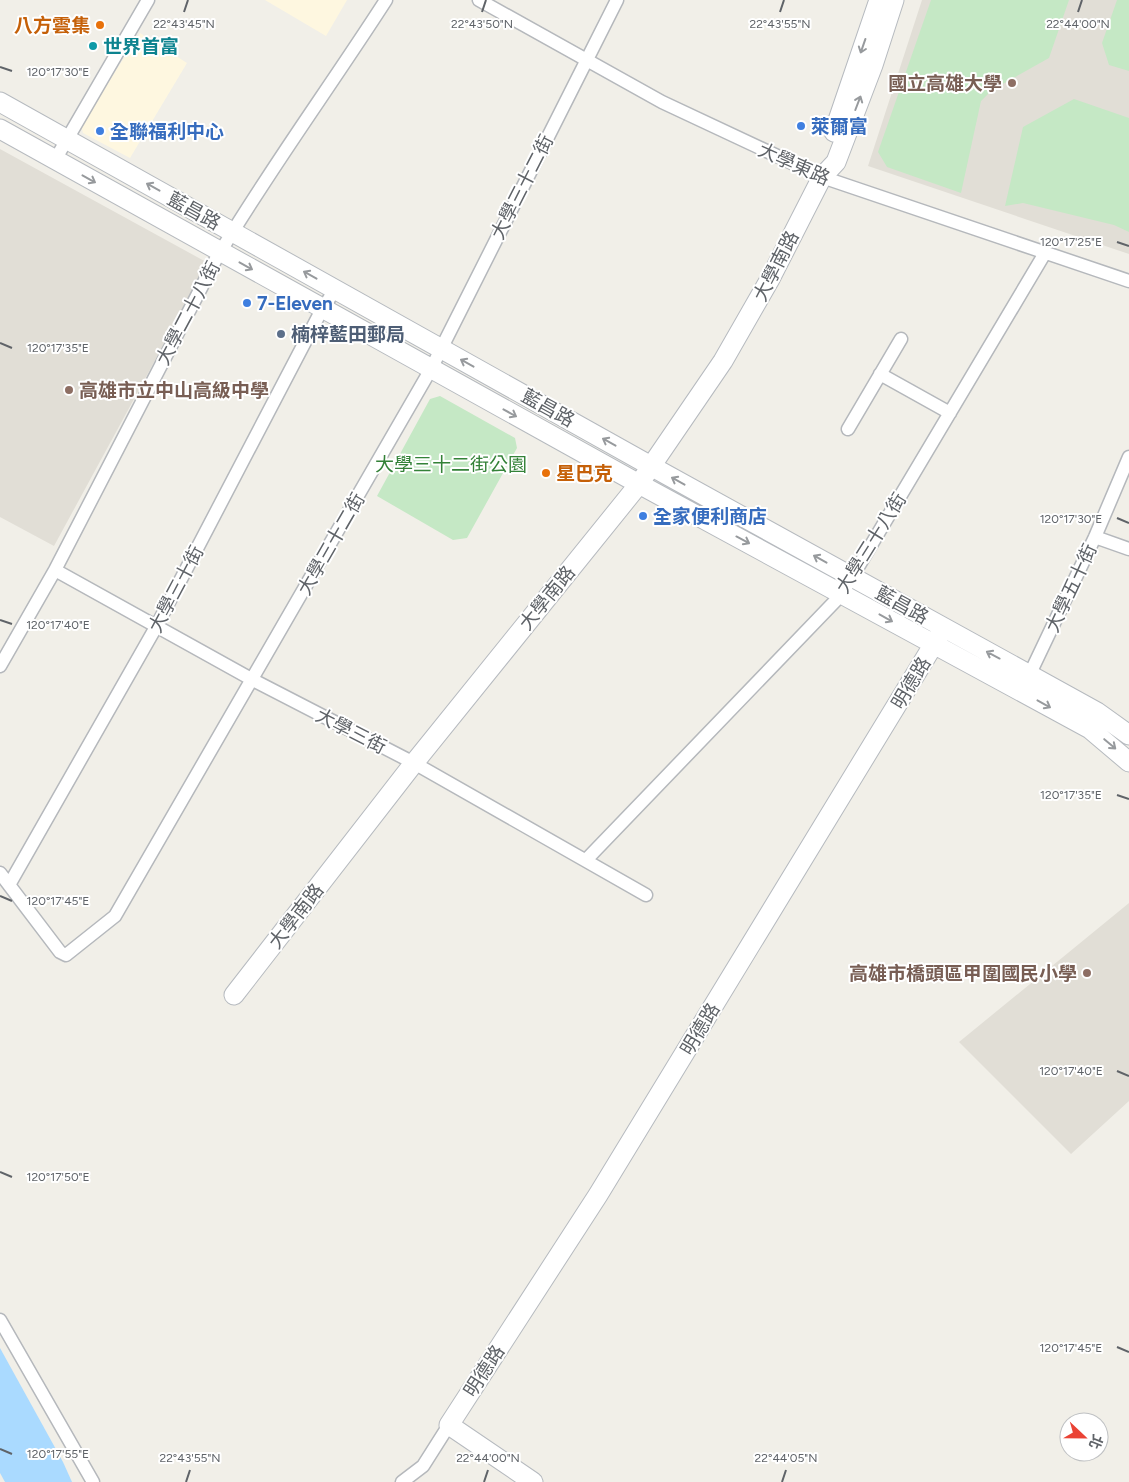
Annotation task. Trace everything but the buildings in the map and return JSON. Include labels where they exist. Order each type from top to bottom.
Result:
[{"type":"street","points":[[55,160],[148,0]]},
{"type":"street","name":"大學二十八街","points":[[0,666],[55,570],[220,252],[386,0]]},
{"type":"street","name":"大學東路","points":[[479,0],[662,102],[822,177],[1129,281]]},
{"type":"street","name":"大學三十二街","points":[[4,887],[60,952],[66,955],[115,916],[253,680],[442,349],[617,0]]},
{"type":"street","name":"大學南路","points":[[822,177],[825,158],[879,0]]},
{"type":"street","name":"大學南路","points":[[234,996],[414,763],[639,484],[739,334],[822,177],[836,162],[894,0]]},
{"type":"street","name":"藍昌路","points":[[0,102],[943,628],[1025,683],[1093,720]]},
{"type":"street","name":"藍昌路","points":[[0,129],[639,484],[934,645],[1025,683]]},
{"type":"street","name":"大學三十八街","points":[[586,860],[842,594],[1044,253]]},
{"type":"street","name":"大學三十街","points":[[4,887],[156,627],[323,309],[335,290]]},
{"type":"street","points":[[848,429],[901,339]]},
{"type":"street","points":[[880,374],[950,413]]},
{"type":"street","name":"大學五十街","points":[[1025,683],[1095,537],[1129,457]]},
{"type":"street","points":[[1095,537],[1129,549]]},
{"type":"street","name":"大學三街","points":[[55,570],[253,680],[414,763],[646,894]]},
{"type":"street","name":"明德路","points":[[449,1425],[598,1194],[943,628]]},
{"type":"street","points":[[1093,720],[1127,731]]},
{"type":"street","points":[[1093,720],[1110,743],[1129,762]]},
{"type":"street","points":[[0,873],[4,887]]},
{"type":"street","points":[[0,1320],[93,1482]]},
{"type":"street","points":[[408,1480],[423,1466],[449,1425],[533,1482]]},
{"type":"shaded area","points":[[265,0],[347,0],[326,36]]},
{"type":"shaded area","name":"國立高雄大學","points":[[922,0],[1129,0],[1129,254],[868,166]]},
{"type":"shaded area","points":[[140,33],[187,63],[130,158],[83,133],[81,125]]},
{"type":"shaded area","name":"高雄市立中山高級中學","points":[[0,149],[208,263],[54,546],[0,517]]},
{"type":"shaded area","name":"高雄市橋頭區甲圍國民小學","points":[[1129,903],[1129,1101],[1071,1154],[959,1042]]},
{"type":"green space","points":[[931,0],[1069,0],[1049,58],[992,90],[981,101],[961,193],[887,167],[878,152]]},
{"type":"green space","points":[[1117,0],[1129,0],[1129,71],[1109,65],[1102,43]]},
{"type":"green space","points":[[1074,99],[1129,118],[1129,232],[1114,225],[1023,203],[1005,206],[1023,127]]},
{"type":"green space","name":"大學三十二街公園","points":[[440,396],[515,438],[517,448],[467,538],[453,540],[377,496],[430,399]]},
{"type":"water","points":[[0,1348],[63,1462],[72,1482],[5,1482],[0,1473]]},
{"type":"place","name":"八方雲集","points":[[100,25]]},
{"type":"place","name":"世界首富","points":[[93,46]]},
{"type":"place","name":"國立高雄大學","points":[[1012,83]]},
{"type":"place","name":"萊爾富","points":[[801,126]]},
{"type":"place","name":"全聯福利中心","points":[[100,131]]},
{"type":"place","name":"7-Eleven","points":[[247,303]]},
{"type":"place","name":"楠梓藍田郵局","points":[[281,334]]},
{"type":"place","name":"高雄市立中山高級中學","points":[[69,390]]},
{"type":"place","name":"星巴克","points":[[546,473]]},
{"type":"place","name":"全家便利商店","points":[[643,516]]},
{"type":"place","name":"高雄市橋頭區甲圍國民小學","points":[[1087,973]]}]
